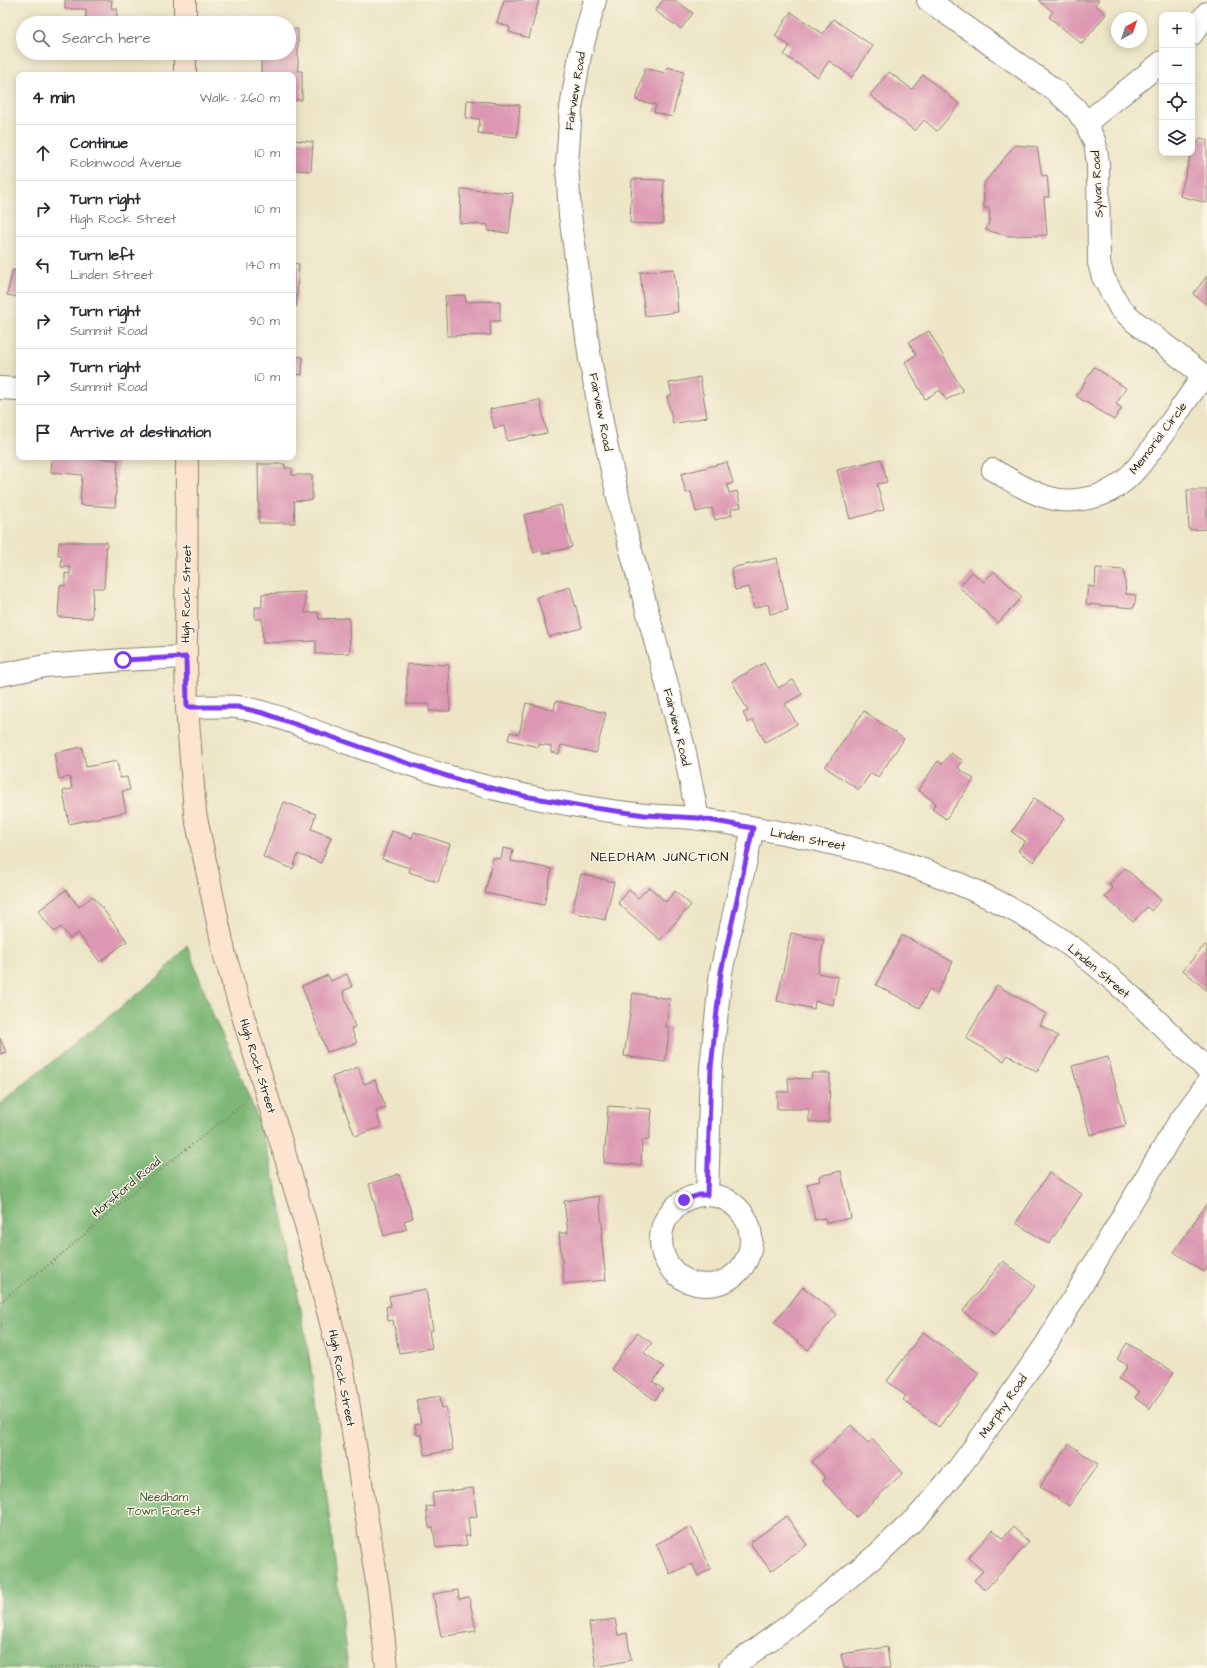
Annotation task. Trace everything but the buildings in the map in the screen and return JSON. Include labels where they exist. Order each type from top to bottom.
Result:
[{"type":"street","points":[[185,0],[185,16]]},
{"type":"street","name":"Fairview Road","points":[[595,0],[580,55],[570,108],[567,164],[570,215],[590,359],[606,443],[625,528],[684,748],[698,818]]},
{"type":"street","name":"Sylvan Road","points":[[938,3],[1066,99],[1086,122],[1095,142],[1098,163],[1099,262],[1103,277],[1120,308],[1134,321],[1206,376]]},
{"type":"street","points":[[1195,30],[1207,13]]},
{"type":"street","points":[[185,60],[185,72]]},
{"type":"street","points":[[1086,122],[1159,64]]},
{"type":"street","name":"Memorial Circle","points":[[993,470],[1038,495],[1051,499],[1090,499],[1112,491],[1127,480],[1140,466],[1206,376]]},
{"type":"street","points":[[0,388],[16,389]]},
{"type":"street","name":"High Rock Street","points":[[187,460],[187,707],[195,813],[225,956],[305,1222],[343,1370],[378,1588],[387,1668]]},
{"type":"street","points":[[0,675],[45,666],[186,657]]},
{"type":"street","name":"Linden Street","points":[[187,707],[238,707],[263,713],[462,781],[524,796],[645,815],[698,818],[753,828],[856,848],[944,876],[1005,905],[1061,939],[1103,972],[1207,1069]]},
{"type":"street","points":[[707,1195],[711,1068],[721,972],[753,828]]},
{"type":"street","name":"Murphy Road","points":[[742,1665],[879,1553],[921,1513],[958,1468],[984,1435],[1047,1343],[1178,1124],[1207,1084]]},
{"type":"street","points":[[707,1195],[723,1198],[739,1209],[749,1226],[752,1242],[748,1257],[737,1273],[720,1284],[704,1286],[689,1282],[676,1274],[666,1262],[660,1238],[664,1223],[675,1207],[692,1197],[707,1195]]},
{"type":"path","name":"Horsford Road","points":[[0,1302],[56,1259],[151,1177],[264,1088]]},
{"type":"path","points":[[50,1668],[84,1665],[101,1668]]},
{"type":"green space","name":"Needham Town Forest","points":[[187,945],[214,1018],[233,1057],[257,1117],[270,1162],[281,1209],[311,1368],[348,1668],[0,1668],[0,1103],[159,977]]},
{"type":"district","name":"NEEDHAM JUNCTION","points":[[660,856]]},
{"type":"route","points":[[123,660],[186,657],[187,707],[238,707],[263,713],[462,781],[524,796],[587,807],[645,815],[698,818],[753,828],[721,972],[711,1068],[707,1195],[699,1195],[684,1200]]}]
